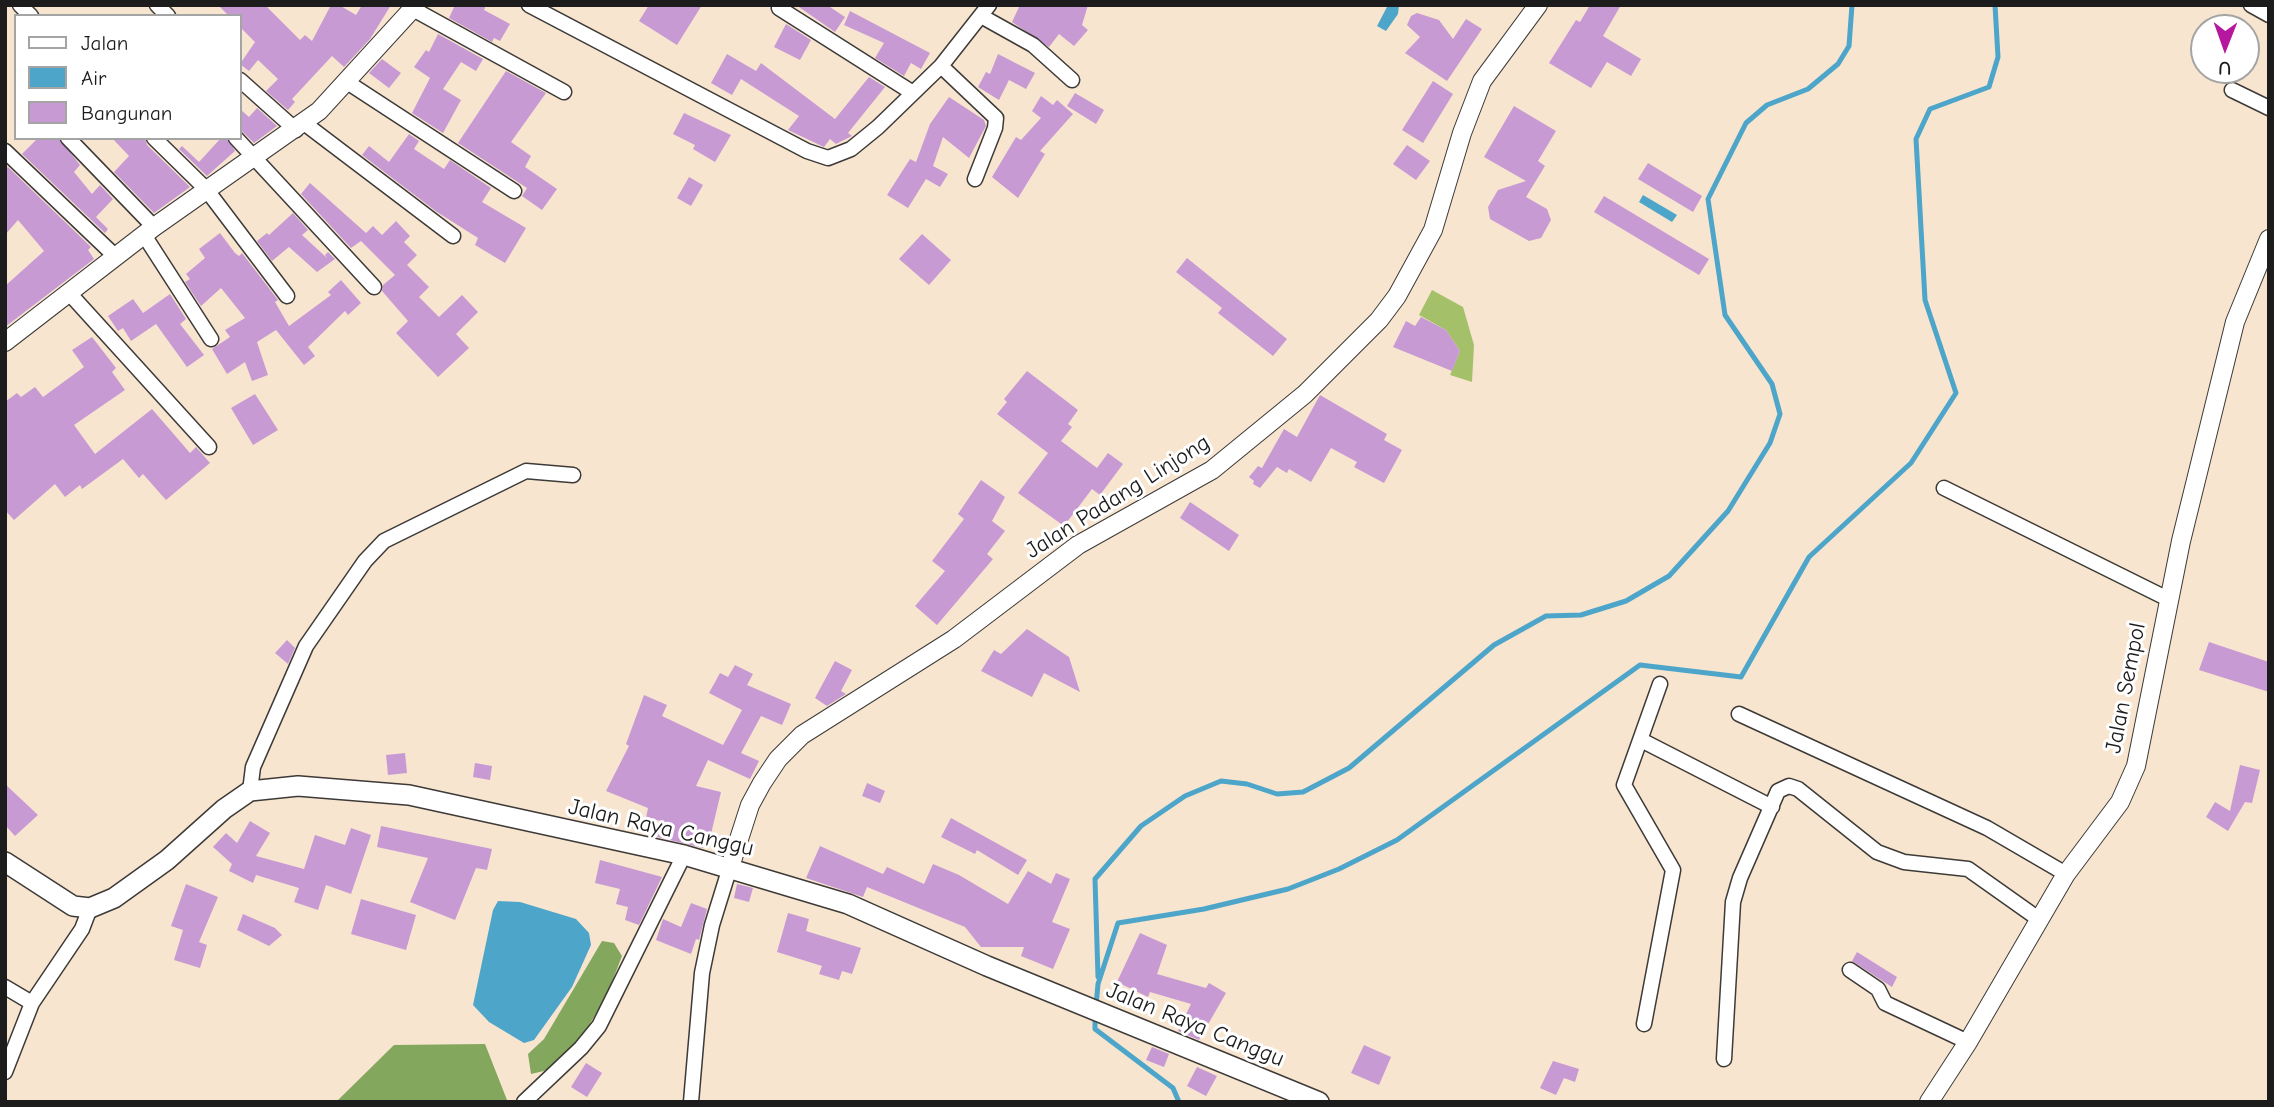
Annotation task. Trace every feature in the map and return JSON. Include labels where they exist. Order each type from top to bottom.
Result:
[{"type":"main road","name":"Jalan Raya Canggu","points":[[250,791],[298,786],[409,795],[730,867],[848,904],[1104,1015],[1319,1102]]},
{"type":"main road","points":[[5,862],[81,907],[114,898],[167,860],[250,791]]},
{"type":"street","points":[[529,5],[819,157],[840,155],[878,127],[941,66],[985,11],[1033,45],[1072,80]]},
{"type":"street","name":"Jalan Padang Linjong","points":[[730,867],[756,794],[778,759],[802,735],[954,639],[1078,545],[1212,470],[1315,385],[1379,320],[1397,296],[1433,230],[1462,133],[1482,81],[1538,5]]},
{"type":"street","points":[[2251,5],[2269,15]]},
{"type":"street","points":[[5,342],[206,189],[300,127],[347,82],[414,7],[564,92]]},
{"type":"street","points":[[779,8],[914,93]]},
{"type":"street","points":[[941,66],[996,118],[995,128],[975,179]]},
{"type":"street","points":[[242,82],[300,127],[453,236]]},
{"type":"street","points":[[347,82],[514,191]]},
{"type":"street","points":[[2232,90],[2269,108]]},
{"type":"street","points":[[70,140],[149,231],[211,339]]},
{"type":"street","points":[[156,140],[206,189],[287,296]]},
{"type":"street","points":[[238,140],[374,287]]},
{"type":"street","points":[[5,151],[116,257]]},
{"type":"street","name":"Jalan Sempol","points":[[1929,1102],[1968,1042],[2066,874],[2120,802],[2136,766],[2168,599],[2235,322],[2269,239]]},
{"type":"street","points":[[70,294],[209,447]]},
{"type":"street","points":[[250,791],[253,768],[306,646],[365,562],[384,541],[526,471],[573,475]]},
{"type":"street","points":[[1944,488],[2168,599]]},
{"type":"street","points":[[1644,1024],[1673,870],[1624,785],[1660,684]]},
{"type":"street","points":[[1739,714],[1987,828],[2066,874]]},
{"type":"street","points":[[1641,740],[1772,807]]},
{"type":"street","points":[[1724,1059],[1733,902],[1740,878],[1778,791],[1788,786],[1798,789],[1877,852],[1904,862],[1968,869],[2040,920]]},
{"type":"street","points":[[524,1102],[581,1048],[600,1026],[684,855]]},
{"type":"street","points":[[691,1102],[702,973],[712,925],[730,867]]},
{"type":"street","points":[[5,1072],[32,1003],[82,929],[81,907]]},
{"type":"street","points":[[1850,970],[1878,989],[1885,1003],[1968,1042]]},
{"type":"street","points":[[5,987],[32,1003]]},
{"type":"green space","points":[[1432,290],[1463,307],[1474,345],[1472,382],[1450,375],[1460,351],[1446,330],[1419,315]]},
{"type":"green space","points":[[602,941],[614,943],[622,956],[607,995],[582,1037],[548,1070],[531,1074],[528,1054],[544,1039]]},
{"type":"green space","points":[[485,1044],[507,1100],[504,1102],[336,1102],[394,1045]]},
{"type":"water","points":[[1388,5],[1399,5],[1398,14],[1386,31],[1377,26]]},
{"type":"water","points":[[1643,195],[1677,215],[1672,222],[1639,202]]},
{"type":"water","points":[[498,901],[520,902],[576,919],[589,933],[591,945],[572,987],[534,1040],[524,1043],[489,1022],[473,1005],[493,910]]},
{"type":"building","points":[[218,5],[265,5],[300,40],[305,35],[312,41],[331,5],[339,5],[356,15],[362,5],[391,5],[370,39],[344,67],[332,56],[292,99],[295,102],[288,110],[266,91],[278,79],[258,60],[249,71],[242,66],[242,61],[255,42],[242,29],[242,14],[227,14]]},
{"type":"building","points":[[455,5],[486,5],[484,10],[510,24],[500,41],[494,38],[492,42],[449,18]]},
{"type":"building","points":[[649,5],[702,5],[677,45],[639,21]]},
{"type":"building","points":[[796,5],[827,5],[845,17],[835,32]]},
{"type":"building","points":[[1020,5],[1088,5],[1082,25],[1088,30],[1074,46],[1059,34],[1049,47],[1012,22]]},
{"type":"building","points":[[1590,5],[1621,5],[1603,36],[1641,59],[1631,76],[1607,62],[1591,88],[1549,63],[1576,20],[1580,22]]},
{"type":"building","points":[[850,11],[930,53],[921,69],[911,63],[904,76],[875,58],[884,43],[844,25]]},
{"type":"building","points":[[1417,13],[1439,20],[1453,39],[1466,19],[1482,29],[1447,81],[1405,53],[1420,37],[1407,25],[1411,16]]},
{"type":"building","points":[[786,24],[811,40],[800,60],[774,47]]},
{"type":"building","points":[[438,34],[483,59],[476,71],[461,62],[443,89],[461,100],[443,133],[412,113],[430,78],[414,67],[426,50],[429,52]]},
{"type":"building","points":[[727,54],[756,71],[761,63],[835,119],[869,77],[885,87],[848,133],[852,136],[836,144],[830,139],[824,147],[788,130],[799,116],[741,79],[732,95],[711,83]]},
{"type":"building","points":[[998,54],[1035,73],[1026,89],[1009,80],[999,100],[978,87],[986,72],[990,74]]},
{"type":"building","points":[[382,59],[401,73],[389,88],[369,73]]},
{"type":"building","points":[[506,71],[546,93],[511,142],[531,156],[525,167],[557,189],[542,210],[522,196],[527,188],[458,143]]},
{"type":"building","points":[[1433,81],[1453,94],[1423,143],[1402,130]]},
{"type":"building","points":[[1075,93],[1104,110],[1096,124],[1067,106]]},
{"type":"building","points":[[1041,96],[1053,105],[1057,100],[1073,114],[1040,151],[1045,154],[1018,198],[992,177],[1016,137],[1021,140],[1041,118],[1032,111]]},
{"type":"building","points":[[949,97],[984,120],[986,126],[969,158],[943,137],[933,166],[948,174],[940,187],[926,179],[908,208],[887,195],[910,159],[916,162],[930,124]]},
{"type":"building","points":[[1514,106],[1556,131],[1538,161],[1545,166],[1526,197],[1547,209],[1551,220],[1541,238],[1529,241],[1490,219],[1488,207],[1498,190],[1526,181],[1484,157]]},
{"type":"building","points":[[257,108],[277,126],[254,143],[242,131],[242,111],[249,117]]},
{"type":"building","points":[[684,113],[731,135],[715,162],[693,149],[695,145],[673,134]]},
{"type":"building","points":[[409,134],[419,141],[414,149],[444,169],[450,160],[491,188],[482,202],[526,228],[505,263],[475,245],[478,238],[437,212],[362,155],[369,146],[389,162]]},
{"type":"building","points":[[36,140],[61,140],[80,165],[74,172],[92,194],[100,185],[113,199],[96,217],[108,229],[105,233],[22,154]]},
{"type":"building","points":[[114,140],[146,140],[147,145],[190,187],[154,213],[114,172],[129,156]]},
{"type":"building","points":[[219,140],[228,140],[235,151],[207,176],[179,149],[182,146],[199,162]]},
{"type":"building","points":[[1407,145],[1430,161],[1416,180],[1393,164]]},
{"type":"building","points":[[1648,163],[1702,196],[1693,212],[1638,179]]},
{"type":"building","points":[[8,167],[91,247],[88,250],[94,259],[5,327],[5,286],[44,251],[18,220],[5,235],[5,170]]},
{"type":"building","points":[[689,177],[703,185],[691,206],[677,198]]},
{"type":"building","points":[[310,183],[366,233],[373,226],[382,235],[396,221],[410,236],[404,242],[417,255],[407,265],[429,287],[419,297],[439,317],[462,295],[478,312],[456,334],[469,348],[438,377],[396,333],[408,321],[382,291],[383,285],[395,275],[361,241],[351,248],[301,194]]},
{"type":"building","points":[[1604,196],[1709,259],[1699,275],[1594,212]]},
{"type":"building","points":[[293,213],[308,230],[302,235],[327,258],[325,255],[328,252],[335,259],[317,272],[289,247],[272,261],[257,241],[267,233],[269,235]]},
{"type":"building","points":[[220,233],[235,253],[239,256],[242,253],[278,300],[275,302],[289,326],[331,295],[328,292],[341,280],[361,303],[348,315],[345,311],[308,347],[315,356],[304,365],[276,330],[257,342],[268,375],[252,381],[245,362],[227,374],[212,349],[230,337],[225,330],[245,318],[221,288],[201,306],[185,282],[190,279],[186,274],[205,258],[199,249]]},
{"type":"building","points":[[922,234],[951,260],[929,285],[899,259]]},
{"type":"building","points":[[1187,258],[1287,339],[1273,356],[1218,313],[1222,308],[1176,272]]},
{"type":"building","points":[[170,294],[186,319],[180,324],[204,355],[187,367],[156,324],[131,341],[123,328],[118,331],[108,316],[133,299],[143,313]]},
{"type":"building","points":[[1421,317],[1446,330],[1460,351],[1452,371],[1393,347],[1406,321],[1415,326]]},
{"type":"building","points":[[92,337],[116,368],[112,372],[125,390],[74,425],[95,454],[152,409],[190,453],[196,447],[210,463],[166,500],[143,474],[139,478],[123,459],[82,489],[80,485],[65,497],[55,484],[14,520],[5,510],[5,402],[17,393],[21,397],[35,387],[43,397],[84,367],[72,350]]},
{"type":"building","points":[[1027,371],[1078,410],[1068,424],[1072,427],[1061,441],[1097,468],[1108,453],[1123,464],[1100,495],[1092,489],[1064,526],[1018,493],[1048,453],[997,414],[1007,402],[1004,399]]},
{"type":"building","points":[[255,394],[278,430],[253,445],[231,408]]},
{"type":"building","points":[[1320,395],[1387,434],[1384,440],[1402,450],[1384,483],[1354,467],[1357,462],[1331,448],[1311,482],[1289,469],[1287,473],[1277,467],[1260,488],[1253,484],[1254,481],[1249,477],[1258,466],[1262,468],[1284,429],[1297,437]]},
{"type":"building","points":[[981,480],[1005,497],[992,521],[1005,531],[987,554],[993,559],[937,625],[915,606],[945,571],[932,561],[964,519],[958,514]]},
{"type":"building","points":[[1190,502],[1239,535],[1229,551],[1180,518]]},
{"type":"building","points":[[1027,629],[1069,657],[1080,692],[1044,673],[1032,697],[981,671],[994,650],[1001,654]]},
{"type":"building","points":[[287,640],[295,648],[288,664],[275,653]]},
{"type":"building","points":[[2209,642],[2269,662],[2269,692],[2199,670]]},
{"type":"building","points":[[835,661],[852,670],[841,691],[846,694],[827,706],[815,698]]},
{"type":"building","points":[[735,665],[753,674],[747,685],[791,704],[782,725],[761,716],[741,753],[759,761],[750,779],[708,760],[696,786],[721,792],[710,838],[706,837],[703,848],[657,837],[661,821],[646,818],[648,808],[606,791],[629,746],[626,744],[644,695],[667,705],[662,716],[723,745],[742,710],[709,693],[720,673],[728,677]]},
{"type":"building","points":[[405,753],[407,773],[388,775],[386,755]]},
{"type":"building","points":[[475,763],[492,766],[490,780],[473,777]]},
{"type":"building","points":[[2240,765],[2260,770],[2252,803],[2245,802],[2228,831],[2206,817],[2215,802],[2230,811]]},
{"type":"building","points":[[867,783],[885,791],[880,803],[862,796]]},
{"type":"building","points":[[5,784],[38,815],[15,836],[5,825]]},
{"type":"building","points":[[951,818],[1027,860],[1018,875],[977,850],[975,854],[941,837]]},
{"type":"building","points":[[250,821],[270,833],[256,856],[304,869],[315,835],[345,845],[351,828],[371,835],[351,894],[326,885],[318,910],[294,902],[299,888],[256,875],[253,883],[229,871],[232,864],[213,847],[226,833],[237,843]]},
{"type":"building","points":[[381,826],[492,849],[487,870],[476,868],[455,920],[410,902],[428,858],[377,847]]},
{"type":"building","points":[[820,846],[883,874],[887,867],[924,884],[933,864],[959,875],[1008,904],[1028,871],[1051,884],[1056,873],[1070,879],[1052,922],[1070,929],[1053,969],[1021,956],[1024,947],[981,947],[965,927],[867,887],[863,897],[806,878]]},
{"type":"building","points":[[600,860],[662,877],[639,925],[625,920],[628,907],[616,904],[620,889],[595,883]]},
{"type":"building","points":[[186,884],[218,897],[199,942],[207,945],[200,968],[174,960],[183,930],[171,926]]},
{"type":"building","points":[[737,884],[753,888],[749,902],[734,898]]},
{"type":"building","points":[[361,899],[416,915],[406,950],[351,934]]},
{"type":"building","points":[[691,903],[707,909],[699,940],[696,939],[691,954],[656,940],[663,919],[681,927]]},
{"type":"building","points":[[788,913],[809,919],[806,931],[861,948],[852,974],[842,971],[839,980],[819,974],[822,966],[777,952]]},
{"type":"building","points":[[243,914],[275,928],[282,935],[269,946],[237,930]]},
{"type":"building","points":[[1140,933],[1167,945],[1157,974],[1206,988],[1209,983],[1226,993],[1199,1040],[1178,1031],[1191,1004],[1150,992],[1148,997],[1117,982]]},
{"type":"building","points":[[1857,952],[1897,977],[1892,987],[1852,961]]},
{"type":"building","points":[[1364,1045],[1391,1057],[1379,1085],[1351,1073]]},
{"type":"building","points":[[1152,1047],[1169,1054],[1164,1067],[1146,1060]]},
{"type":"building","points":[[1553,1061],[1579,1069],[1575,1082],[1564,1078],[1556,1095],[1540,1088]]},
{"type":"building","points":[[586,1063],[602,1073],[587,1097],[571,1087]]},
{"type":"building","points":[[1197,1067],[1217,1076],[1206,1096],[1187,1086]]},
{"type":"waterway","points":[[1098,977],[1095,879],[1141,826],[1185,796],[1221,781],[1247,784],[1277,794],[1303,792],[1349,768],[1494,645],[1546,616],[1581,615],[1626,601],[1669,576],[1728,511],[1770,443],[1780,414],[1772,384],[1725,315],[1708,199],[1746,123],[1767,105],[1808,89],[1838,64],[1849,46],[1852,5]]},
{"type":"waterway","points":[[1096,1006],[1098,984],[1118,923],[1204,909],[1288,889],[1339,869],[1397,840],[1640,665],[1741,677],[1809,557],[1911,463],[1956,393],[1925,300],[1916,139],[1930,109],[1989,87],[1998,57],[1995,5]]},
{"type":"waterway","points":[[1095,1015],[1095,1029],[1173,1088],[1179,1102]]}]
